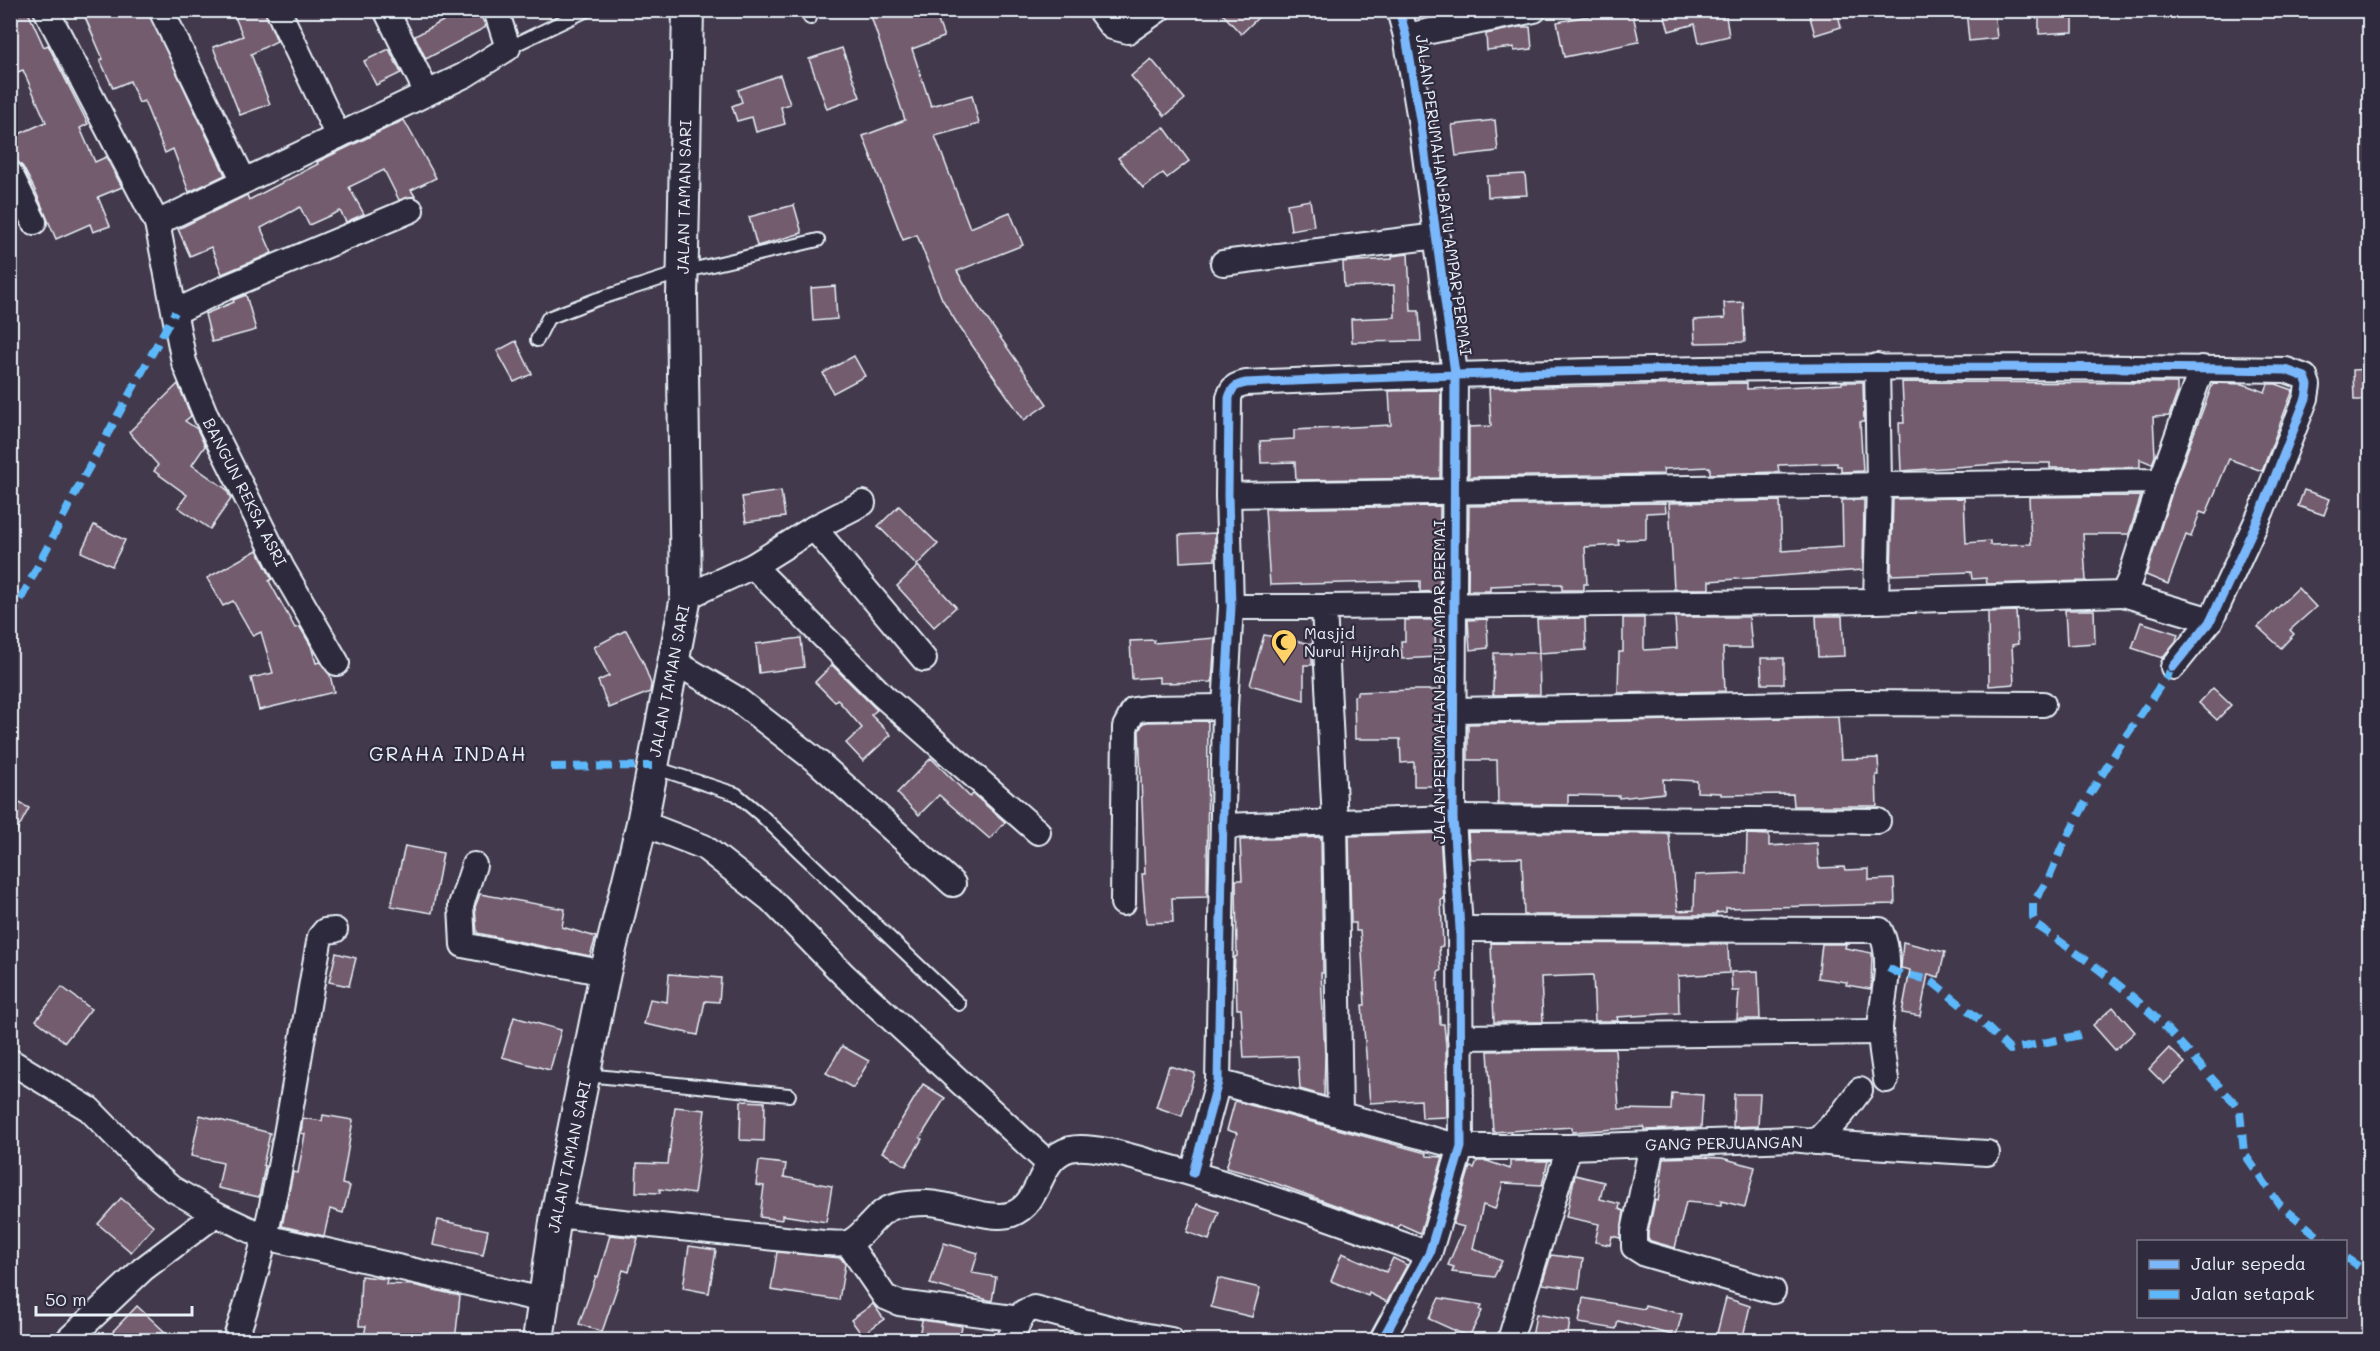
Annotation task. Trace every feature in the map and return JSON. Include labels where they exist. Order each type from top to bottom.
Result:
[{"type":"street","name":"BANGUN REKSA ASRI","points":[[46,10],[157,223],[184,362],[206,416],[282,568],[337,663]]},
{"type":"street","points":[[161,10],[244,181]]},
{"type":"street","points":[[278,10],[338,136]]},
{"type":"street","points":[[386,10],[428,93]]},
{"type":"street","points":[[157,223],[465,75],[508,48],[496,10]]},
{"type":"street","name":"JALAN TAMAN SARI","points":[[538,1341],[556,1215],[605,973],[642,823],[686,597],[682,272],[688,10]]},
{"type":"street","points":[[1099,10],[1112,27],[1128,31],[1158,10]]},
{"type":"street","name":"JALAN PERUMAHAN BATU AMPAR PERMAI","points":[[1382,1341],[1429,1254],[1461,1148],[1460,929],[1452,818],[1455,710],[1453,607],[1455,373],[1437,236],[1406,36],[1399,10]]},
{"type":"street","points":[[1406,36],[1534,10]]},
{"type":"street","points":[[10,173],[34,222]]},
{"type":"street","points":[[175,312],[225,288],[411,210]]},
{"type":"street","points":[[1223,262],[1437,236]]},
{"type":"street","points":[[1876,601],[1879,484],[1877,366]]},
{"type":"street","points":[[1193,1173],[1218,1082],[1225,707],[1231,607],[1228,398],[1231,389],[1236,385],[1455,373],[1877,366],[2286,370],[2305,377],[2308,385],[2306,398],[2262,510],[2211,621],[2173,667]]},
{"type":"street","points":[[2123,594],[2202,368]]},
{"type":"street","points":[[1228,495],[2161,481]]},
{"type":"street","points":[[686,597],[753,566],[814,528],[863,503]]},
{"type":"street","points":[[814,528],[924,659]]},
{"type":"street","points":[[753,566],[883,696],[1038,832]]},
{"type":"street","points":[[1231,607],[1453,607],[1876,601],[2123,594],[2211,621]]},
{"type":"street","points":[[1324,607],[1335,822],[1340,1114]]},
{"type":"street","points":[[673,662],[734,697],[819,763],[953,884]]},
{"type":"street","points":[[1455,710],[1851,703],[2043,704]]},
{"type":"street","points":[[1123,903],[1125,728],[1134,710],[1225,707]]},
{"type":"street","points":[[1224,826],[1452,818],[1878,821]]},
{"type":"street","points":[[642,823],[704,847],[770,899],[844,975],[1048,1163]]},
{"type":"street","points":[[474,865],[461,905],[463,945],[605,973]]},
{"type":"street","points":[[1460,929],[1858,932],[1880,930],[1886,942],[1888,968],[1882,999],[1880,1032],[1886,1080]]},
{"type":"street","points":[[235,1341],[253,1287],[265,1237],[320,937],[325,931],[335,930]]},
{"type":"street","points":[[1460,1037],[1880,1032]]},
{"type":"street","points":[[10,1062],[89,1109],[145,1166],[171,1188],[216,1214],[265,1237],[543,1300]]},
{"type":"street","name":"GANG PERJUANGAN","points":[[1218,1082],[1461,1148],[1569,1147],[1793,1139],[1987,1153]]},
{"type":"street","points":[[1816,1142],[1843,1113],[1860,1090]]},
{"type":"street","points":[[1652,1144],[1634,1232],[1634,1247],[1645,1254],[1773,1291]]},
{"type":"street","points":[[1510,1341],[1569,1147]]},
{"type":"street","points":[[556,1215],[823,1243],[848,1243],[893,1206],[928,1203],[996,1215],[1012,1214],[1030,1201],[1048,1163],[1056,1154],[1072,1148],[1115,1152],[1193,1173],[1319,1214],[1429,1254]]},
{"type":"street","points":[[68,1341],[143,1269],[216,1214]]},
{"type":"street","points":[[848,1243],[885,1297],[899,1303],[1020,1319]]},
{"type":"street","points":[[1009,1341],[1024,1312],[1034,1308],[1124,1336],[1171,1341]]},
{"type":"lane","points":[[508,48],[587,10]]},
{"type":"lane","points":[[537,340],[548,318],[595,300],[682,272],[818,240]]},
{"type":"lane","points":[[652,766],[736,794],[761,815],[959,1004]]},
{"type":"lane","points":[[586,1075],[789,1095]]},
{"type":"building","points":[[10,10],[27,10],[44,47],[48,45],[88,124],[80,128],[95,162],[106,157],[122,187],[98,197],[110,226],[93,232],[90,224],[56,239],[23,167],[17,161],[10,159],[10,138],[46,122],[23,70],[10,75]]},
{"type":"building","points":[[82,10],[147,10],[225,175],[189,192],[173,149],[165,153],[144,101],[139,103],[130,81],[113,88]]},
{"type":"building","points":[[232,10],[264,10],[277,41],[251,54],[270,104],[240,115],[213,47],[243,36]]},
{"type":"building","points":[[463,10],[478,10],[486,27],[426,59],[415,36]]},
{"type":"building","points":[[869,10],[934,10],[944,37],[912,49],[931,106],[972,95],[979,124],[935,136],[970,228],[1010,212],[1023,245],[957,271],[976,303],[1047,404],[1024,420],[942,299],[917,235],[903,240],[863,136],[905,120]]},
{"type":"building","points":[[1219,10],[1266,10],[1241,34]]},
{"type":"building","points":[[1602,10],[1632,10],[1639,42],[1564,57],[1557,22],[1603,13]]},
{"type":"building","points":[[1663,10],[1725,10],[1729,36],[1699,43],[1695,24],[1669,31]]},
{"type":"building","points":[[1808,10],[1837,10],[1841,27],[1815,35]]},
{"type":"building","points":[[1966,10],[1994,10],[1997,38],[1969,41]]},
{"type":"building","points":[[2039,10],[2073,10],[2073,32],[2039,34]]},
{"type":"building","points":[[1530,27],[1532,49],[1514,51],[1514,47],[1487,50],[1486,34]]},
{"type":"building","points":[[842,48],[860,97],[827,109],[809,59]]},
{"type":"building","points":[[389,49],[401,73],[376,85],[364,61]]},
{"type":"building","points":[[1151,59],[1185,99],[1165,116],[1131,76]]},
{"type":"building","points":[[780,75],[790,104],[781,107],[785,124],[756,132],[752,117],[737,121],[732,106],[742,102],[738,90]]},
{"type":"building","points":[[404,120],[436,178],[411,190],[415,196],[399,200],[384,170],[349,187],[364,214],[346,222],[340,211],[309,225],[300,207],[261,228],[272,253],[222,274],[211,247],[190,256],[178,229],[247,195],[249,200],[318,164],[317,162]]},
{"type":"building","points":[[1495,120],[1498,151],[1456,156],[1452,125]]},
{"type":"building","points":[[1164,127],[1189,161],[1167,178],[1163,173],[1143,188],[1118,158]]},
{"type":"building","points":[[1525,174],[1527,195],[1488,197],[1487,176]]},
{"type":"building","points":[[1310,200],[1314,226],[1291,230],[1287,204]]},
{"type":"building","points":[[794,205],[802,233],[757,246],[749,217]]},
{"type":"building","points":[[1408,254],[1411,311],[1419,311],[1421,341],[1352,342],[1351,319],[1395,317],[1394,285],[1344,287],[1343,262],[1392,259],[1392,256]]},
{"type":"building","points":[[835,286],[837,319],[813,321],[811,288]]},
{"type":"building","points":[[246,295],[256,330],[212,342],[205,314]]},
{"type":"building","points":[[1743,302],[1745,342],[1695,343],[1694,320],[1725,318],[1724,303]]},
{"type":"building","points":[[516,341],[532,374],[514,382],[497,351]]},
{"type":"building","points":[[854,356],[865,376],[833,393],[823,373]]},
{"type":"building","points":[[2370,369],[2370,400],[2354,400],[2353,370]]},
{"type":"building","points":[[1842,382],[1863,382],[1864,422],[1860,422],[1863,471],[1841,472],[1841,466],[1837,466],[1837,463],[1778,465],[1779,472],[1710,474],[1710,467],[1663,469],[1664,474],[1469,477],[1469,427],[1491,426],[1489,388],[1747,383],[1747,389],[1842,384]]},
{"type":"building","points":[[1902,382],[2177,383],[2177,394],[2169,416],[2153,417],[2155,456],[2152,464],[2140,459],[2140,467],[2050,468],[2050,463],[2010,463],[1901,471],[1899,423],[1904,423]]},
{"type":"building","points":[[2213,383],[2243,384],[2265,392],[2268,384],[2276,384],[2293,390],[2262,471],[2229,459],[2206,514],[2200,512],[2191,537],[2186,535],[2168,584],[2146,575],[2174,486]]},
{"type":"building","points":[[178,384],[191,416],[185,421],[197,429],[205,446],[192,465],[226,489],[231,499],[210,529],[178,507],[187,495],[154,471],[158,465],[129,432]]},
{"type":"building","points":[[1441,390],[1440,478],[1296,480],[1295,462],[1261,463],[1260,441],[1294,439],[1294,430],[1391,425],[1389,391]]},
{"type":"building","points":[[2304,490],[2330,499],[2324,515],[2298,506]]},
{"type":"building","points":[[781,491],[785,517],[746,522],[742,497]]},
{"type":"building","points":[[2141,496],[2129,534],[2083,534],[2086,581],[1987,584],[1986,578],[1972,579],[1971,572],[1891,575],[1893,499],[1964,498],[1966,543],[1990,541],[1990,545],[2031,544],[2029,497]]},
{"type":"building","points":[[1842,500],[1864,500],[1863,570],[1709,581],[1709,589],[1674,589],[1669,503],[1780,501],[1782,551],[1843,547]]},
{"type":"building","points":[[1665,503],[1666,512],[1646,513],[1646,539],[1618,540],[1619,545],[1585,547],[1587,584],[1584,584],[1584,590],[1562,590],[1562,584],[1541,584],[1490,586],[1490,591],[1468,591],[1469,506]]},
{"type":"building","points":[[899,506],[938,544],[917,565],[878,526]]},
{"type":"building","points":[[1440,506],[1440,591],[1420,592],[1420,581],[1270,585],[1265,509]]},
{"type":"building","points":[[94,525],[125,540],[112,566],[81,552]]},
{"type":"building","points":[[1215,533],[1215,560],[1180,562],[1179,535]]},
{"type":"building","points":[[257,550],[272,579],[269,581],[295,628],[300,627],[311,646],[316,663],[320,662],[330,675],[334,692],[259,710],[251,678],[273,673],[261,632],[253,636],[233,601],[223,606],[207,578]]},
{"type":"building","points":[[918,566],[956,607],[934,627],[897,586]]},
{"type":"building","points":[[2298,588],[2316,607],[2290,630],[2294,634],[2281,648],[2258,627]]},
{"type":"building","points":[[2065,610],[2094,610],[2095,643],[2067,645]]},
{"type":"building","points":[[2016,611],[2018,644],[2012,645],[2014,684],[1989,686],[1988,612]]},
{"type":"building","points":[[1816,616],[1842,616],[1844,656],[1818,657]]},
{"type":"building","points":[[1675,617],[1749,617],[1752,648],[1723,648],[1725,691],[1618,693],[1619,652],[1623,652],[1623,618],[1644,618],[1644,650],[1677,648]]},
{"type":"building","points":[[1585,618],[1586,650],[1539,653],[1537,619]]},
{"type":"building","points":[[1487,619],[1488,648],[1470,650],[1468,620]]},
{"type":"building","points":[[1405,620],[1440,620],[1440,633],[1435,633],[1436,657],[1402,659],[1401,641],[1405,641]]},
{"type":"building","points":[[2141,622],[2178,634],[2176,641],[2162,658],[2132,648]]},
{"type":"building","points":[[626,630],[643,662],[651,684],[650,692],[609,708],[598,681],[609,676],[594,647]]},
{"type":"building","name":"Masjid Nurul Hijrah","points":[[1264,635],[1312,644],[1312,665],[1304,665],[1304,700],[1250,685]]},
{"type":"building","points":[[801,638],[804,667],[759,673],[756,644]]},
{"type":"building","points":[[1215,638],[1212,682],[1159,683],[1159,677],[1132,679],[1130,641],[1154,640],[1154,643]]},
{"type":"building","points":[[1494,653],[1539,653],[1540,694],[1493,695]]},
{"type":"building","points":[[1761,658],[1784,658],[1784,684],[1762,684]]},
{"type":"building","points":[[832,665],[877,710],[871,715],[891,735],[863,761],[846,743],[862,728],[837,699],[835,702],[815,682]]},
{"type":"building","points":[[2213,688],[2231,705],[2217,720],[2199,703]]},
{"type":"building","points":[[1439,690],[1439,757],[1436,757],[1436,786],[1414,786],[1414,762],[1401,763],[1400,739],[1355,739],[1354,696],[1357,692]]},
{"type":"building","points":[[1838,717],[1841,759],[1878,758],[1877,806],[1794,806],[1793,794],[1721,795],[1721,793],[1697,792],[1697,781],[1663,779],[1664,793],[1619,798],[1619,796],[1568,795],[1568,805],[1498,804],[1497,760],[1468,760],[1468,724]]},
{"type":"building","points":[[1208,721],[1207,897],[1172,898],[1173,922],[1146,923],[1142,874],[1145,874],[1139,731],[1143,723],[1148,722]]},
{"type":"building","points":[[931,758],[970,797],[973,794],[1005,822],[990,839],[939,795],[919,815],[897,793]]},
{"type":"building","points":[[10,798],[29,808],[10,844]]},
{"type":"building","points":[[1468,832],[1669,834],[1678,911],[1694,910],[1695,875],[1746,873],[1747,834],[1769,835],[1769,846],[1817,843],[1819,868],[1869,869],[1869,880],[1894,879],[1895,904],[1726,908],[1726,912],[1716,913],[1716,915],[1524,915],[1522,858],[1470,859]]},
{"type":"building","points":[[1440,833],[1444,899],[1441,900],[1443,946],[1439,947],[1441,971],[1438,972],[1440,1024],[1444,1024],[1446,1046],[1447,1117],[1422,1118],[1421,1100],[1370,1103],[1362,1005],[1365,1005],[1360,931],[1356,931],[1356,923],[1351,923],[1349,836]]},
{"type":"building","points":[[1321,837],[1324,1096],[1300,1089],[1298,1056],[1244,1058],[1241,1009],[1237,1009],[1236,978],[1234,978],[1235,957],[1237,956],[1236,880],[1242,880],[1240,840]]},
{"type":"building","points":[[405,846],[443,853],[432,913],[391,906]]},
{"type":"building","points":[[480,894],[565,909],[562,927],[596,937],[590,956],[477,933],[475,907]]},
{"type":"building","points":[[1903,942],[1945,952],[1939,977],[1928,974],[1920,1016],[1902,1013],[1910,970],[1901,968]]},
{"type":"building","points":[[1491,943],[1728,944],[1729,973],[1678,976],[1679,1013],[1617,1017],[1618,1021],[1595,1021],[1593,975],[1541,977],[1543,1022],[1494,1022]]},
{"type":"building","points":[[1822,944],[1846,944],[1845,948],[1872,953],[1871,989],[1846,985],[1847,982],[1818,978]]},
{"type":"building","points":[[336,953],[356,958],[349,986],[329,982]]},
{"type":"building","points":[[1758,971],[1760,1019],[1737,1019],[1739,991],[1732,991],[1731,972]]},
{"type":"building","points":[[669,974],[721,978],[719,1002],[705,1001],[698,1035],[644,1024],[650,999],[667,1002]]},
{"type":"building","points":[[62,987],[91,1009],[65,1042],[36,1020]]},
{"type":"building","points":[[2113,1007],[2135,1032],[2115,1050],[2093,1025]]},
{"type":"building","points":[[514,1017],[561,1030],[550,1070],[502,1057]]},
{"type":"building","points":[[842,1046],[869,1061],[853,1088],[826,1073]]},
{"type":"building","points":[[2169,1048],[2185,1063],[2164,1084],[2149,1069]]},
{"type":"building","points":[[1615,1049],[1619,1109],[1671,1110],[1672,1093],[1703,1095],[1701,1128],[1644,1130],[1644,1127],[1572,1132],[1572,1127],[1493,1132],[1488,1051]]},
{"type":"building","points":[[1169,1066],[1195,1073],[1182,1116],[1156,1107]]},
{"type":"building","points":[[923,1084],[945,1098],[906,1166],[882,1152]]},
{"type":"building","points":[[1734,1094],[1760,1094],[1758,1126],[1733,1127]]},
{"type":"building","points":[[741,1101],[765,1102],[764,1141],[740,1140]]},
{"type":"building","points":[[1235,1101],[1426,1153],[1427,1156],[1443,1157],[1420,1233],[1400,1224],[1398,1228],[1253,1175],[1226,1168],[1237,1133],[1227,1130]]},
{"type":"building","points":[[675,1107],[705,1110],[694,1194],[660,1189],[660,1193],[636,1192],[637,1163],[668,1164]]},
{"type":"building","points":[[200,1115],[270,1133],[259,1197],[218,1188],[223,1163],[191,1156]]},
{"type":"building","points":[[323,1115],[353,1120],[342,1184],[350,1186],[343,1213],[330,1209],[324,1236],[282,1226],[293,1172],[298,1173],[305,1134],[301,1133],[303,1118],[322,1121]]},
{"type":"building","points":[[1664,1158],[1722,1158],[1755,1167],[1745,1207],[1721,1201],[1721,1205],[1686,1202],[1675,1248],[1651,1241],[1648,1239],[1648,1233],[1655,1200],[1658,1201]]},
{"type":"building","points":[[759,1161],[786,1164],[784,1177],[832,1186],[826,1222],[782,1215],[782,1220],[760,1217],[764,1186],[756,1185]]},
{"type":"building","points":[[1477,1161],[1487,1161],[1510,1169],[1510,1161],[1548,1161],[1542,1185],[1503,1183],[1495,1209],[1483,1205],[1473,1248],[1502,1261],[1494,1277],[1452,1272],[1454,1267],[1448,1265],[1464,1227],[1453,1224],[1470,1167],[1474,1168]]},
{"type":"building","points":[[1575,1175],[1604,1182],[1600,1199],[1620,1204],[1619,1209],[1624,1211],[1620,1238],[1612,1236],[1610,1245],[1595,1242],[1599,1224],[1566,1217]]},
{"type":"building","points":[[121,1198],[154,1226],[131,1252],[98,1224]]},
{"type":"building","points":[[1197,1204],[1219,1212],[1209,1240],[1187,1232]]},
{"type":"building","points":[[438,1220],[488,1230],[483,1255],[433,1245]]},
{"type":"building","points":[[610,1235],[638,1238],[629,1272],[623,1270],[602,1332],[579,1324],[596,1276],[598,1277]]},
{"type":"building","points":[[944,1243],[978,1253],[972,1273],[996,1277],[992,1301],[930,1284]]},
{"type":"building","points":[[689,1246],[716,1250],[709,1293],[683,1288]]},
{"type":"building","points":[[777,1252],[841,1258],[845,1264],[839,1300],[771,1290]]},
{"type":"building","points":[[1342,1253],[1386,1272],[1393,1258],[1407,1265],[1387,1302],[1369,1293],[1368,1296],[1331,1281]]},
{"type":"building","points":[[1551,1255],[1583,1259],[1579,1289],[1542,1284]]},
{"type":"building","points":[[361,1276],[387,1279],[386,1284],[413,1285],[460,1296],[455,1341],[363,1341],[366,1326],[359,1326]]},
{"type":"building","points":[[1218,1278],[1260,1288],[1252,1317],[1211,1307]]},
{"type":"building","points":[[1439,1298],[1482,1305],[1480,1310],[1482,1311],[1469,1337],[1429,1319]]},
{"type":"building","points":[[1583,1298],[1644,1309],[1645,1305],[1682,1314],[1676,1336],[1618,1321],[1616,1329],[1579,1323]]},
{"type":"building","points":[[1726,1298],[1750,1306],[1742,1341],[1715,1341]]},
{"type":"building","points":[[873,1304],[884,1319],[862,1335],[851,1320]]},
{"type":"building","points":[[137,1306],[165,1332],[157,1341],[123,1341],[113,1331]]},
{"type":"building","points":[[1536,1314],[1570,1320],[1567,1341],[1532,1338]]},
{"type":"building","points":[[922,1320],[962,1326],[959,1341],[919,1337]]},
{"type":"marked path","points":[[10,620],[82,480],[175,312]]},
{"type":"marked path","points":[[2173,667],[2090,794],[2062,847],[2049,878],[2033,903],[2033,917],[2037,926],[2106,975],[2154,1016],[2234,1102],[2240,1111],[2244,1153],[2279,1204],[2323,1240]]},
{"type":"marked path","points":[[551,767],[652,766]]},
{"type":"marked path","points":[[1888,968],[1898,973],[1930,980],[1980,1020],[2010,1050],[2080,1035]]},
{"type":"marked path","points":[[2347,1259],[2370,1274]]},
{"type":"cycle path","points":[[1382,1340],[1429,1254],[1461,1147],[1460,929],[1453,818],[1455,373],[1421,126],[1406,36],[1399,10]]},
{"type":"cycle path","points":[[1193,1173],[1218,1082],[1225,707],[1231,607],[1228,495],[1229,398],[1237,386],[1246,383],[1506,373],[1766,368],[2026,367],[2286,370],[2305,377],[2308,385],[2306,398],[2262,510],[2211,620],[2173,667]]},
{"type":"place","name":"Masjid Nurul Hijrah","points":[[1284,665]]},
{"type":"district","name":"GRAHA INDAH","points":[[448,754]]}]
